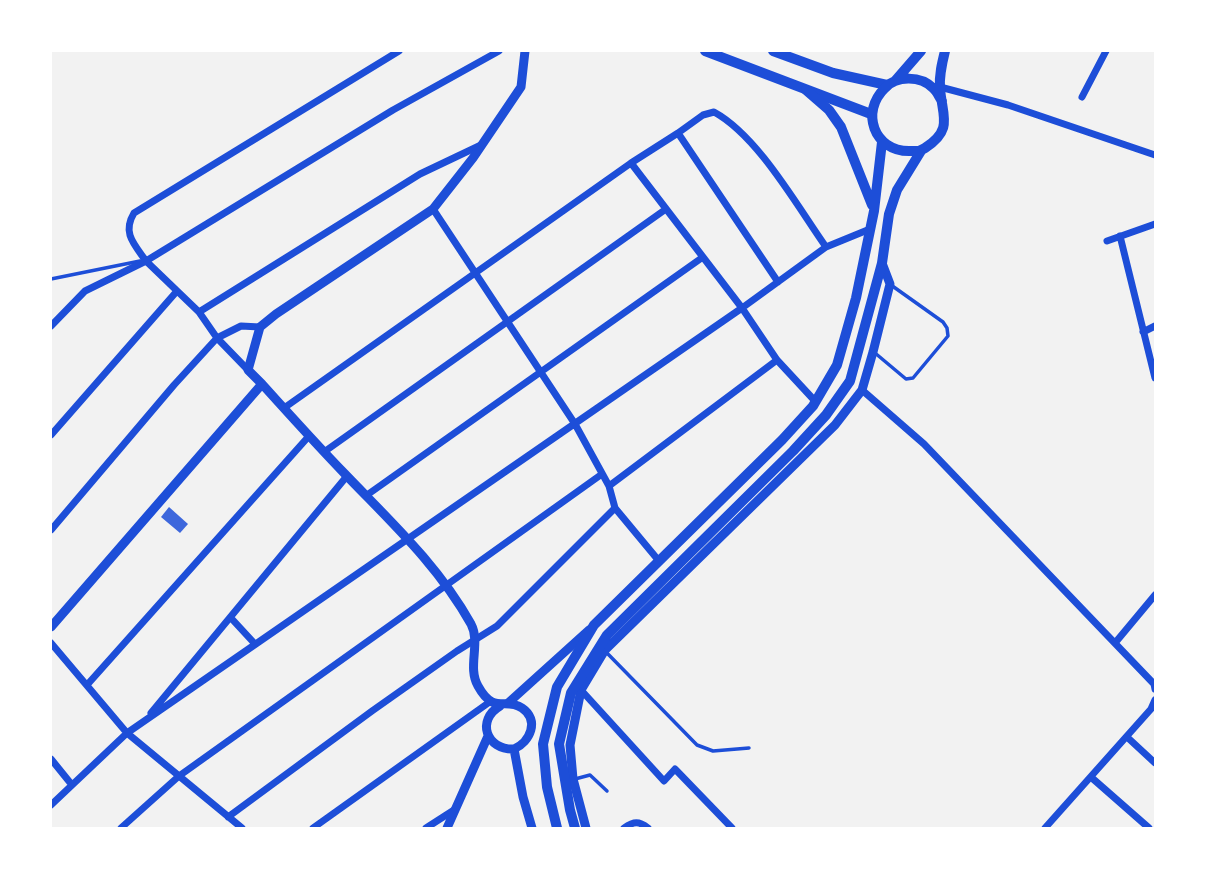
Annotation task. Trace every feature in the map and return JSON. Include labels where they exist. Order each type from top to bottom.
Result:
[{"type":"main road","points":[[705,51],[871,114]]},
{"type":"main road","points":[[773,51],[833,73],[891,83],[911,77],[932,86],[942,101]]},
{"type":"main road","points":[[921,51],[875,99],[871,114],[873,129],[883,142],[901,151],[921,151]]},
{"type":"main road","points":[[575,828],[559,744],[571,693],[607,635],[793,451],[826,415],[850,381],[882,264],[889,214],[897,190],[921,151],[937,139],[946,120],[940,87],[945,51]]},
{"type":"main road","points":[[806,90],[829,110],[841,127],[874,211]]},
{"type":"main road","points":[[557,828],[547,787],[543,744],[556,687],[594,625],[782,440],[815,401],[837,365],[856,298],[874,211],[883,142]]},
{"type":"street","points":[[399,51],[134,213],[128,231],[130,240],[146,261],[199,312],[218,338],[408,538],[446,585],[472,627],[476,683],[491,701],[521,708],[527,713],[532,726],[527,741],[514,749],[498,747],[488,736]]},
{"type":"street","points":[[51,326],[85,291],[146,261],[393,110],[499,51]]},
{"type":"street","points":[[51,530],[174,385],[218,338],[242,326],[260,327],[433,209],[482,145],[521,87],[525,51]]},
{"type":"street","points":[[1082,97],[1106,51]]},
{"type":"street","points":[[940,87],[966,92],[1155,155]]},
{"type":"street","points":[[284,408],[631,163],[703,115],[714,111],[725,118],[769,166],[826,247]]},
{"type":"street","points":[[678,133],[778,282]]},
{"type":"street","points":[[199,312],[420,174],[482,145]]},
{"type":"street","points":[[631,163],[742,308],[777,360],[815,401]]},
{"type":"street","points":[[433,209],[575,424],[609,486],[615,508],[659,561]]},
{"type":"street","points":[[324,452],[666,209]]},
{"type":"street","points":[[1107,241],[1155,224]]},
{"type":"street","points":[[51,805],[127,733],[742,308],[826,247],[870,229]]},
{"type":"street","points":[[1120,236],[1155,378]]},
{"type":"street","points":[[367,495],[702,257]]},
{"type":"street","points":[[586,828],[573,779],[570,745],[581,690],[604,650],[835,425],[862,390],[890,284],[882,264]]},
{"type":"street","points":[[51,435],[177,291]]},
{"type":"street","points":[[1143,331],[1155,326]]},
{"type":"street","points":[[248,370],[260,327]]},
{"type":"street","points":[[609,486],[777,360]]},
{"type":"street","points":[[51,626],[262,384]]},
{"type":"street","points":[[862,390],[924,444],[1115,642],[1154,684],[1155,689]]},
{"type":"street","points":[[87,685],[309,436]]},
{"type":"street","points":[[121,828],[179,776],[602,474]]},
{"type":"street","points":[[144,722],[347,476]]},
{"type":"street","points":[[228,817],[382,703],[497,626],[615,508]]},
{"type":"street","points":[[1115,642],[1154,600]]},
{"type":"street","points":[[231,618],[255,644]]},
{"type":"street","points":[[447,828],[488,736],[486,722],[494,709],[504,705],[594,625]]},
{"type":"street","points":[[51,643],[127,733],[242,828]]},
{"type":"street","points":[[581,690],[664,780],[675,769],[732,828]]},
{"type":"street","points":[[313,828],[491,701]]},
{"type":"street","points":[[1045,828],[1127,737],[1155,701]]},
{"type":"street","points":[[532,726],[547,726]]},
{"type":"street","points":[[1127,737],[1155,763]]},
{"type":"street","points":[[514,749],[532,828]]},
{"type":"street","points":[[51,759],[72,785]]},
{"type":"street","points":[[1091,778],[1149,828],[1155,819]]},
{"type":"street","points":[[426,828],[455,809]]},
{"type":"street","points":[[624,828],[634,822],[640,822],[648,828]]},
{"type":"lane","points":[[51,279],[146,261]]},
{"type":"lane","points":[[873,352],[906,379],[913,378],[948,336],[943,322],[890,284]]},
{"type":"lane","points":[[604,650],[697,746],[713,751],[749,748]]},
{"type":"lane","points":[[573,779],[590,775],[607,791]]},
{"type":"building","points":[[169,507],[188,524],[180,533],[161,517]]}]
